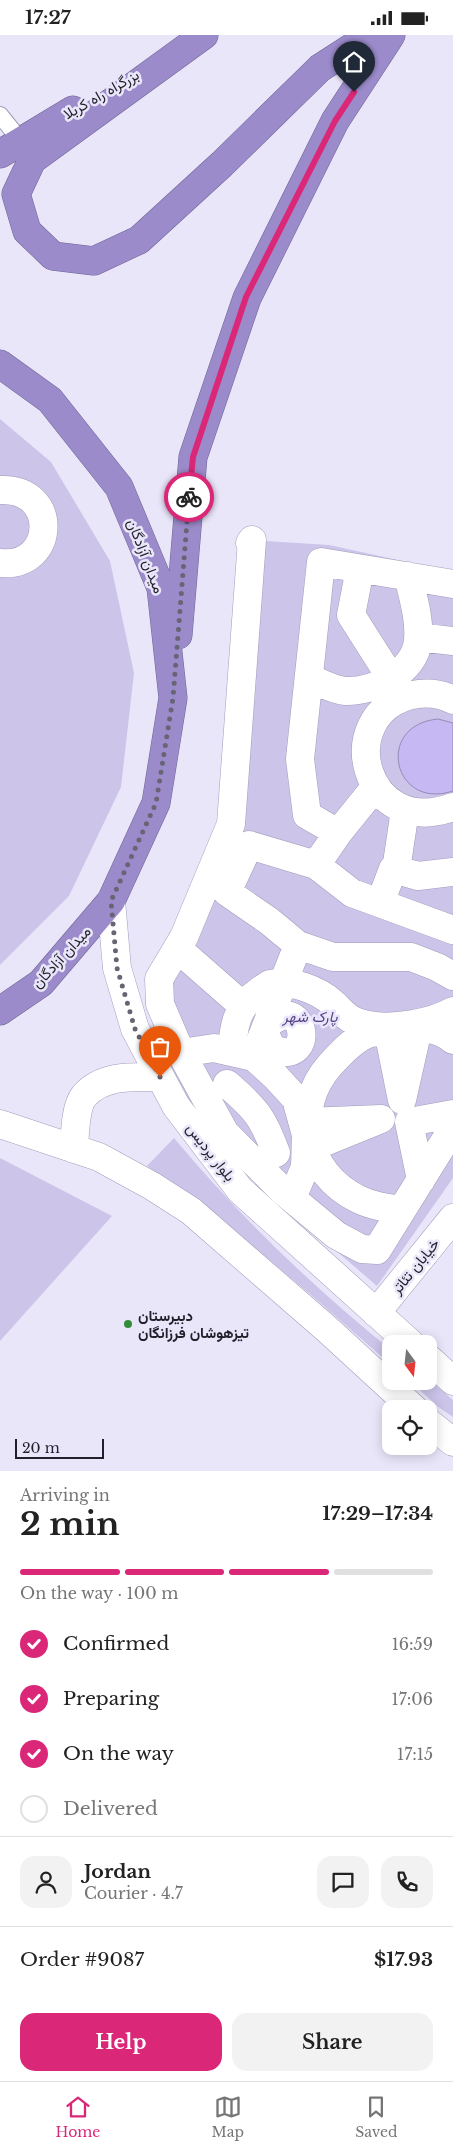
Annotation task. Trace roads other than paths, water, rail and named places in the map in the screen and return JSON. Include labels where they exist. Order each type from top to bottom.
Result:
[{"type":"highway","points":[[203,35],[32,160],[16,194],[27,231],[53,256],[94,261],[139,239],[222,164],[320,68],[371,35]]},
{"type":"highway","name":"بزرگراه راه کربلا","points":[[11,147],[203,35]]},
{"type":"highway","points":[[173,698],[193,457],[246,297],[335,121],[391,35]]},
{"type":"highway","name":"میدان آزادگان","points":[[0,364],[50,400],[119,487],[161,588],[173,698],[156,803],[111,901],[41,983],[0,1011]]},
{"type":"street","points":[[0,491],[12,490],[24,493],[33,500],[40,510],[44,521],[41,539],[31,555],[21,561],[9,564],[0,563]]},
{"type":"street","points":[[250,543],[252,540],[231,824],[178,949],[159,979],[160,1004],[181,1053],[226,1135],[292,1198],[336,1235],[362,1249],[377,1250],[453,1129]]},
{"type":"street","points":[[338,833],[307,815],[300,759],[321,562],[453,584]]},
{"type":"street","points":[[351,615],[360,569]]},
{"type":"street","points":[[408,576],[416,614],[406,659],[418,694]]},
{"type":"street","points":[[316,613],[351,615],[406,659]]},
{"type":"street","points":[[343,691],[367,689],[406,659],[453,641]]},
{"type":"street","points":[[309,678],[343,691],[380,716]]},
{"type":"street","points":[[451,810],[440,813],[420,814],[405,810],[385,798],[376,786],[366,763],[366,744],[373,725],[385,708],[403,697],[423,693],[444,695],[453,700]]},
{"type":"street","points":[[316,865],[338,833],[376,786]]},
{"type":"street","points":[[380,903],[394,869],[396,870],[405,810]]},
{"type":"street","points":[[453,930],[352,893],[316,865],[249,845],[227,892],[269,921],[298,945],[334,957],[410,957],[437,967],[453,976]]},
{"type":"street","points":[[396,870],[418,876],[453,872]]},
{"type":"street","name":"بلوار پردیس","points":[[111,901],[117,968],[135,1029],[176,1106],[240,1190],[401,1335]]},
{"type":"street","points":[[255,1116],[249,1057],[266,1027],[298,945]]},
{"type":"street","points":[[178,949],[243,1006]]},
{"type":"street","points":[[402,1209],[381,1207],[358,1199],[325,1173],[314,1156],[296,1099],[249,1057],[233,1031],[238,1015],[248,999],[269,985],[290,983],[311,990],[333,1003],[345,1017],[368,1025],[394,1026],[421,1023],[453,1011]]},
{"type":"street","points":[[292,1198],[305,1167],[307,1116],[311,1097],[321,1075],[341,1052],[365,1035],[388,1031],[430,1028],[453,1040]]},
{"type":"street","points":[[406,1111],[418,1029]]},
{"type":"street","points":[[388,1031],[421,1180]]},
{"type":"street","points":[[181,1053],[214,1049],[249,1057]]},
{"type":"street","points":[[74,1149],[77,1118],[83,1097],[98,1085],[119,1077],[160,1077]]},
{"type":"street","points":[[226,1135],[255,1116],[307,1130],[381,1119],[382,1110],[388,1102],[406,1111],[453,1115]]},
{"type":"street","points":[[0,1124],[99,1157],[152,1186],[191,1211],[328,1330],[404,1400]]},
{"type":"street","name":"خیابان تئاتر","points":[[376,1313],[453,1219]]},
{"type":"street","points":[[438,1367],[453,1381]]},
{"type":"street","points":[[437,1429],[453,1442]]},
{"type":"lane","points":[[0,115],[11,147]]},
{"type":"place","name":"دبیرستان تیزهوشان فرزانگان","points":[[128,1324]]},
{"type":"park label","name":"پارک شهر","points":[[310,1016]]}]
